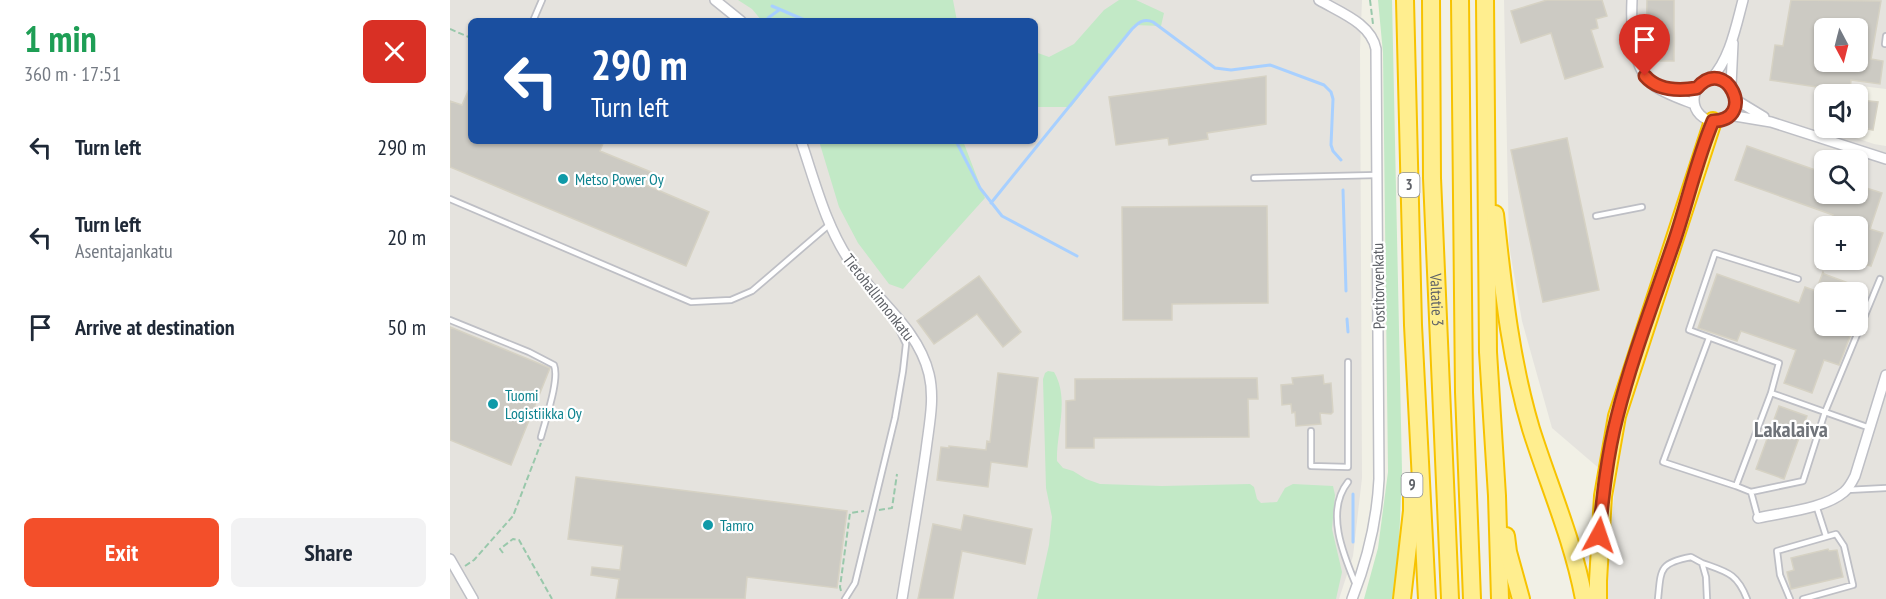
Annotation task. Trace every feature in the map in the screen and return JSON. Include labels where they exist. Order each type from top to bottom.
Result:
[{"type":"highway","name":"3","points":[[1405,0],[1411,280],[1428,599]]},
{"type":"highway","name":"Valtatie 3","points":[[1431,0],[1432,178],[1450,599]]},
{"type":"highway","name":"Valtatie 3","points":[[1460,0],[1464,392],[1472,599]]},
{"type":"highway","points":[[1485,0],[1488,352],[1497,496],[1500,599]]},
{"type":"highway","points":[[1598,599],[1599,535],[1603,496],[1617,416],[1713,121]]},
{"type":"highway","points":[[1487,175],[1493,200],[1507,317],[1521,392],[1538,450],[1567,530],[1584,599]]},
{"type":"highway","name":"9","points":[[1402,599],[1412,511],[1416,370]]},
{"type":"highway","points":[[1497,496],[1504,518],[1508,552],[1521,599]]},
{"type":"street","points":[[715,0],[737,18]]},
{"type":"street","points":[[1318,0],[1358,23],[1372,36]]},
{"type":"street","points":[[1632,0],[1633,42],[1640,67],[1652,85],[1684,90],[1697,88]]},
{"type":"street","points":[[1734,34],[1731,86],[1736,100],[1729,116],[1713,121],[1700,115],[1694,104],[1695,93],[1701,84],[1711,79],[1719,69],[1734,34],[1743,0]]},
{"type":"street","name":"Postitorvenkatu","points":[[1352,599],[1375,519],[1379,486],[1376,49],[1372,36]]},
{"type":"street","points":[[1711,79],[1724,81],[1731,86]]},
{"type":"street","points":[[1659,87],[1694,104]]},
{"type":"street","points":[[1736,100],[1771,122]]},
{"type":"street","points":[[1729,116],[1771,122],[1886,159]]},
{"type":"street","name":"Tietohallinnonkatu","points":[[802,144],[830,224],[852,265],[913,337],[929,374],[933,400],[902,599]]},
{"type":"street","points":[[1758,518],[1816,505],[1834,499],[1846,490],[1855,476],[1886,375]]},
{"type":"street","points":[[450,559],[473,599]]},
{"type":"lane","points":[[534,18],[542,0]]},
{"type":"lane","points":[[1885,44],[1886,36]]},
{"type":"lane","points":[[1254,178],[1377,176]]},
{"type":"lane","points":[[450,199],[691,302],[731,300],[752,291],[830,224]]},
{"type":"lane","points":[[1596,216],[1642,207]]},
{"type":"lane","points":[[1736,486],[1771,393],[1779,363],[1689,330],[1715,253],[1798,279]]},
{"type":"lane","points":[[1709,338],[1663,462],[1751,492],[1803,481],[1825,412],[1880,279]]},
{"type":"lane","points":[[845,599],[855,583],[895,418],[903,371],[906,344],[891,311]]},
{"type":"lane","points":[[450,320],[529,352],[554,365],[556,369],[554,387],[542,437]]},
{"type":"lane","points":[[1311,431],[1311,466],[1348,467],[1348,362]]},
{"type":"lane","points":[[1771,393],[1870,428]]},
{"type":"lane","points":[[1348,482],[1342,490],[1337,518],[1343,551],[1357,588]]},
{"type":"lane","points":[[1846,490],[1886,488]]},
{"type":"lane","points":[[1751,492],[1758,518]]},
{"type":"lane","points":[[1816,505],[1826,536]]},
{"type":"lane","points":[[1790,599],[1780,575],[1777,552],[1836,534],[1844,546],[1852,585],[1803,599]]},
{"type":"lane","points":[[1658,599],[1661,574],[1671,561],[1691,557],[1702,564],[1730,572],[1740,583],[1747,599]]},
{"type":"lane","points":[[1702,564],[1706,577],[1707,599]]},
{"type":"path","points":[[1370,0],[1373,21],[1372,36]]},
{"type":"path","points":[[450,29],[468,37]]},
{"type":"path","points":[[458,571],[474,560],[513,516],[542,437]]},
{"type":"path","points":[[503,553],[500,549],[513,539],[519,540],[552,599]]},
{"type":"shaded area","points":[[450,0],[1362,0],[1360,50],[1362,478],[1353,556],[1339,599],[450,599]]},
{"type":"shaded area","points":[[1504,0],[1886,0],[1886,89],[1868,87],[1868,84],[1814,84],[1814,138],[1856,138],[1886,146],[1886,599],[1606,599],[1615,482],[1552,428],[1522,321],[1509,245]]},
{"type":"green space","points":[[738,0],[953,0],[956,18],[760,18],[752,9]]},
{"type":"green space","points":[[1119,0],[1136,0],[1164,13],[1161,26],[1134,25],[1071,107],[1038,107],[1038,53],[1049,57],[1074,44],[1104,10]]},
{"type":"green space","points":[[1378,0],[1392,0],[1402,471],[1398,568],[1392,599],[1364,599],[1378,548],[1388,472],[1383,53]]},
{"type":"green space","points":[[820,144],[964,144],[985,198],[903,289],[889,284],[858,243],[839,207]]},
{"type":"green space","points":[[1048,371],[1054,372],[1061,393],[1057,461],[1063,468],[1086,479],[1100,484],[1162,486],[1250,484],[1254,487],[1257,499],[1261,503],[1277,502],[1285,488],[1293,484],[1333,486],[1335,495],[1332,529],[1342,572],[1336,599],[1037,599],[1049,545],[1052,517],[1046,488],[1043,379]]},
{"type":"building","points":[[1547,0],[1602,0],[1607,16],[1596,19],[1598,28],[1591,30],[1603,67],[1565,79],[1551,33],[1521,43],[1511,11]]},
{"type":"building","points":[[1647,0],[1674,0],[1674,61],[1657,61],[1646,43]]},
{"type":"building","points":[[1791,0],[1881,1],[1871,59],[1883,61],[1880,84],[1851,80],[1851,84],[1814,84],[1814,87],[1770,80],[1775,45],[1783,46]]},
{"type":"building","points":[[1266,76],[1266,124],[1207,133],[1208,139],[1169,145],[1168,138],[1116,145],[1109,97]]},
{"type":"building","name":"Metso Power Oy","points":[[468,91],[468,144],[603,144],[600,151],[651,172],[646,185],[709,212],[686,266],[450,167],[450,101],[462,105]]},
{"type":"building","points":[[1868,101],[1878,102],[1873,130],[1868,129]]},
{"type":"building","points":[[1567,138],[1599,290],[1543,302],[1511,150]]},
{"type":"building","points":[[1747,146],[1814,169],[1814,204],[1868,204],[1868,189],[1882,193],[1870,229],[1883,233],[1871,266],[1868,265],[1868,216],[1833,216],[1735,180]]},
{"type":"building","points":[[1267,206],[1268,303],[1172,304],[1172,320],[1123,320],[1122,207]]},
{"type":"building","points":[[1823,272],[1846,282],[1819,282]]},
{"type":"building","points":[[1717,274],[1799,303],[1805,287],[1814,290],[1814,336],[1850,336],[1839,365],[1824,360],[1812,393],[1784,383],[1796,350],[1741,331],[1737,341],[1698,328]]},
{"type":"building","points":[[979,276],[1021,332],[1003,347],[977,314],[934,344],[917,321]]},
{"type":"building","name":"Tuomi Logistiikka Oy","points":[[450,327],[550,368],[511,465],[450,440]]},
{"type":"building","points":[[998,373],[1038,378],[1027,467],[991,462],[988,487],[937,480],[941,447],[986,450],[987,441],[990,442]]},
{"type":"building","points":[[1323,375],[1324,384],[1331,383],[1333,412],[1331,414],[1320,413],[1321,424],[1296,426],[1295,412],[1292,413],[1291,404],[1282,405],[1281,385],[1293,384],[1292,378]]},
{"type":"building","points":[[1257,378],[1258,399],[1248,399],[1249,437],[1094,438],[1094,448],[1066,448],[1066,401],[1075,400],[1075,379]]},
{"type":"building","points":[[1779,406],[1807,416],[1784,479],[1756,469]]},
{"type":"building","name":"Tamro","points":[[576,477],[847,511],[837,588],[747,577],[745,599],[616,599],[619,579],[591,575],[592,567],[620,570],[623,546],[568,539]]},
{"type":"building","points":[[964,515],[1032,529],[1025,564],[962,551],[953,599],[918,599],[933,524],[961,530]]},
{"type":"building","points":[[1828,549],[1829,551],[1837,550],[1843,577],[1791,589],[1787,572],[1794,570],[1791,558]]},
{"type":"waterway","points":[[772,6],[800,18]]},
{"type":"waterway","points":[[768,18],[779,10]]},
{"type":"waterway","points":[[991,203],[1132,29],[1144,21],[1153,22],[1215,68],[1231,70],[1270,65],[1324,85],[1331,92],[1333,99],[1331,145],[1341,160]]},
{"type":"waterway","points":[[958,144],[980,188],[1002,216],[1077,256]]},
{"type":"waterway","points":[[1343,190],[1346,291]]},
{"type":"waterway","points":[[1347,319],[1348,332]]},
{"type":"waterway","points":[[1353,494],[1353,542]]},
{"type":"place","name":"Metso Power Oy","points":[[563,179]]},
{"type":"place","name":"Tuomi Logistiikka Oy","points":[[493,404]]},
{"type":"place","name":"Tamro","points":[[708,525]]},
{"type":"district","name":"Lakalaiva","points":[[1791,429]]},
{"type":"route","points":[[1599,535],[1609,452],[1633,363],[1687,205],[1707,135],[1713,121],[1729,116],[1736,105],[1735,93],[1731,86],[1720,79],[1711,79],[1697,88],[1684,90],[1652,85],[1645,76]]}]
